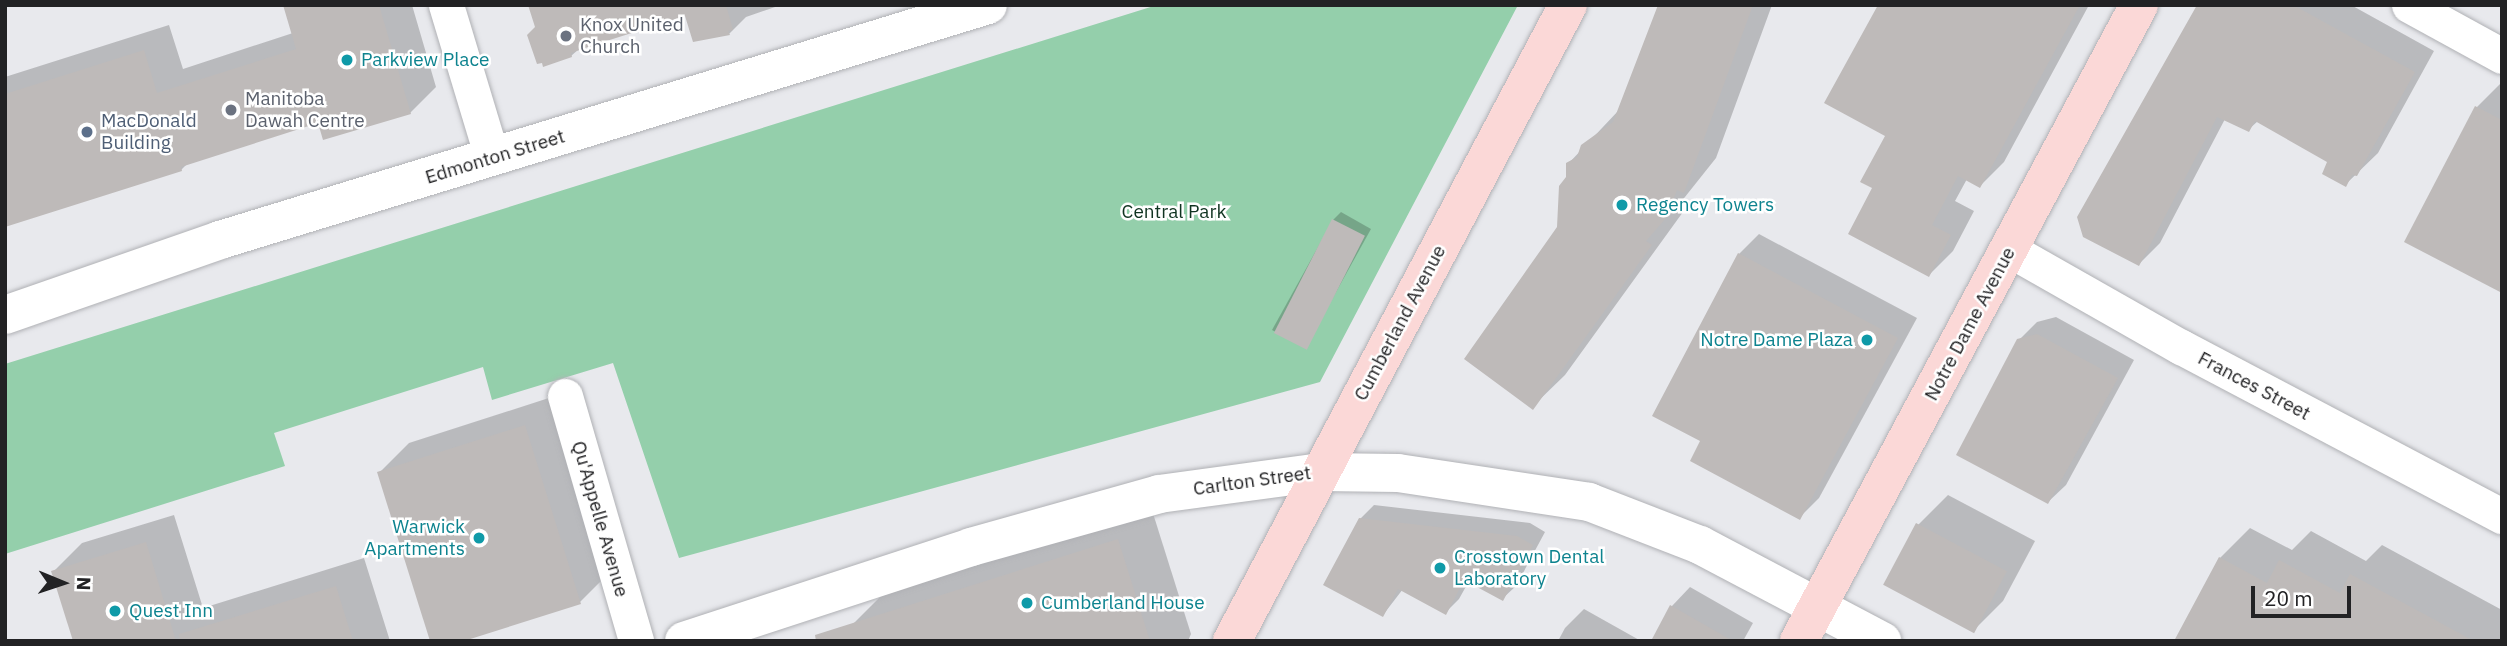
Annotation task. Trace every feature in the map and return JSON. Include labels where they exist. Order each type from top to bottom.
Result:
[{"type":"main road","name":"Cumberland Avenue","points":[[1232,641],[1568,5]]},
{"type":"main road","name":"Notre Dame Avenue","points":[[1799,641],[2139,5]]},
{"type":"street","points":[[446,5],[492,158]]},
{"type":"street","name":"Edmonton Street","points":[[5,315],[220,240],[988,5]]},
{"type":"street","points":[[2409,5],[2502,56]]},
{"type":"street","name":"Frances Street","points":[[2010,250],[2181,347],[2502,516]]},
{"type":"street","name":"Qu'Appelle Avenue","points":[[565,396],[636,641]]},
{"type":"street","name":"Carlton Street","points":[[684,641],[971,547],[1159,494],[1321,472],[1398,473],[1589,502],[1700,545],[1882,641]]},
{"type":"green space","name":"Central Park","points":[[1157,5],[1518,5],[1320,382],[679,558],[613,363],[492,400],[483,367],[274,433],[285,466],[5,554],[5,364]]},
{"type":"building","points":[[283,5],[379,5],[411,114],[323,140],[318,123],[181,167],[182,171],[5,227],[5,94],[144,50],[157,93],[296,49]]},
{"type":"building","name":"Knox United Church","points":[[528,5],[726,5],[733,30],[728,31],[730,35],[693,42],[685,16],[571,53],[572,57],[543,67],[542,63],[537,64],[527,35],[535,27]]},
{"type":"building","name":"Regency Towers","points":[[1658,5],[1753,5],[1684,193],[1677,190],[1666,218],[1646,241],[1652,245],[1533,410],[1464,359],[1557,227],[1559,186],[1566,177],[1566,163],[1577,157],[1581,145],[1613,122]]},
{"type":"building","points":[[1878,5],[2080,5],[1980,188],[1958,176],[1932,225],[1951,235],[1929,277],[1848,234],[1872,188],[1860,182],[1885,136],[1824,103]]},
{"type":"building","points":[[2197,5],[2293,5],[2415,72],[2357,176],[2352,175],[2346,187],[2322,174],[2327,162],[2255,121],[2249,132],[2217,117],[2139,266],[2083,237],[2077,217]]},
{"type":"building","points":[[2475,106],[2502,120],[2502,293],[2404,242]]},
{"type":"building","points":[[1332,219],[1365,236],[1307,350],[1274,333]]},
{"type":"building","points":[[1738,253],[1898,338],[1800,520],[1690,461],[1700,441],[1652,416]]},
{"type":"building","points":[[2037,334],[2118,378],[2048,504],[1956,455],[2017,339]]},
{"type":"building","name":"Warwick Apartments","points":[[525,425],[581,604],[464,641],[430,641],[377,472]]},
{"type":"building","name":"Crosstown Dental Laboratory","points":[[1359,518],[1517,536],[1533,545],[1503,601],[1464,580],[1446,615],[1398,589],[1383,617],[1323,585]]},
{"type":"building","points":[[1916,523],[2007,571],[1974,633],[1883,585]]},
{"type":"building","name":"Cumberland House","points":[[1118,539],[1150,641],[816,641],[815,635]]},
{"type":"building","name":"Quest Inn","points":[[146,542],[176,641],[73,641],[51,571]]},
{"type":"building","points":[[2219,557],[2267,583],[2279,560],[2340,593],[2350,574],[2474,641],[2174,641]]},
{"type":"building","points":[[336,586],[353,641],[180,641],[179,634]]},
{"type":"building","points":[[1670,605],[1733,641],[1651,641]]},
{"type":"place","name":"Knox United Church","points":[[566,36]]},
{"type":"place","name":"Parkview Place","points":[[347,60]]},
{"type":"place","name":"Manitoba Dawah Centre","points":[[231,110]]},
{"type":"place","name":"MacDonald Building","points":[[87,132]]},
{"type":"place","name":"Regency Towers","points":[[1622,205]]},
{"type":"place","name":"Notre Dame Plaza","points":[[1867,340]]},
{"type":"place","name":"Warwick Apartments","points":[[479,538]]},
{"type":"place","name":"Crosstown Dental Laboratory","points":[[1440,568]]},
{"type":"place","name":"Cumberland House","points":[[1027,603]]},
{"type":"place","name":"Quest Inn","points":[[115,611]]}]
